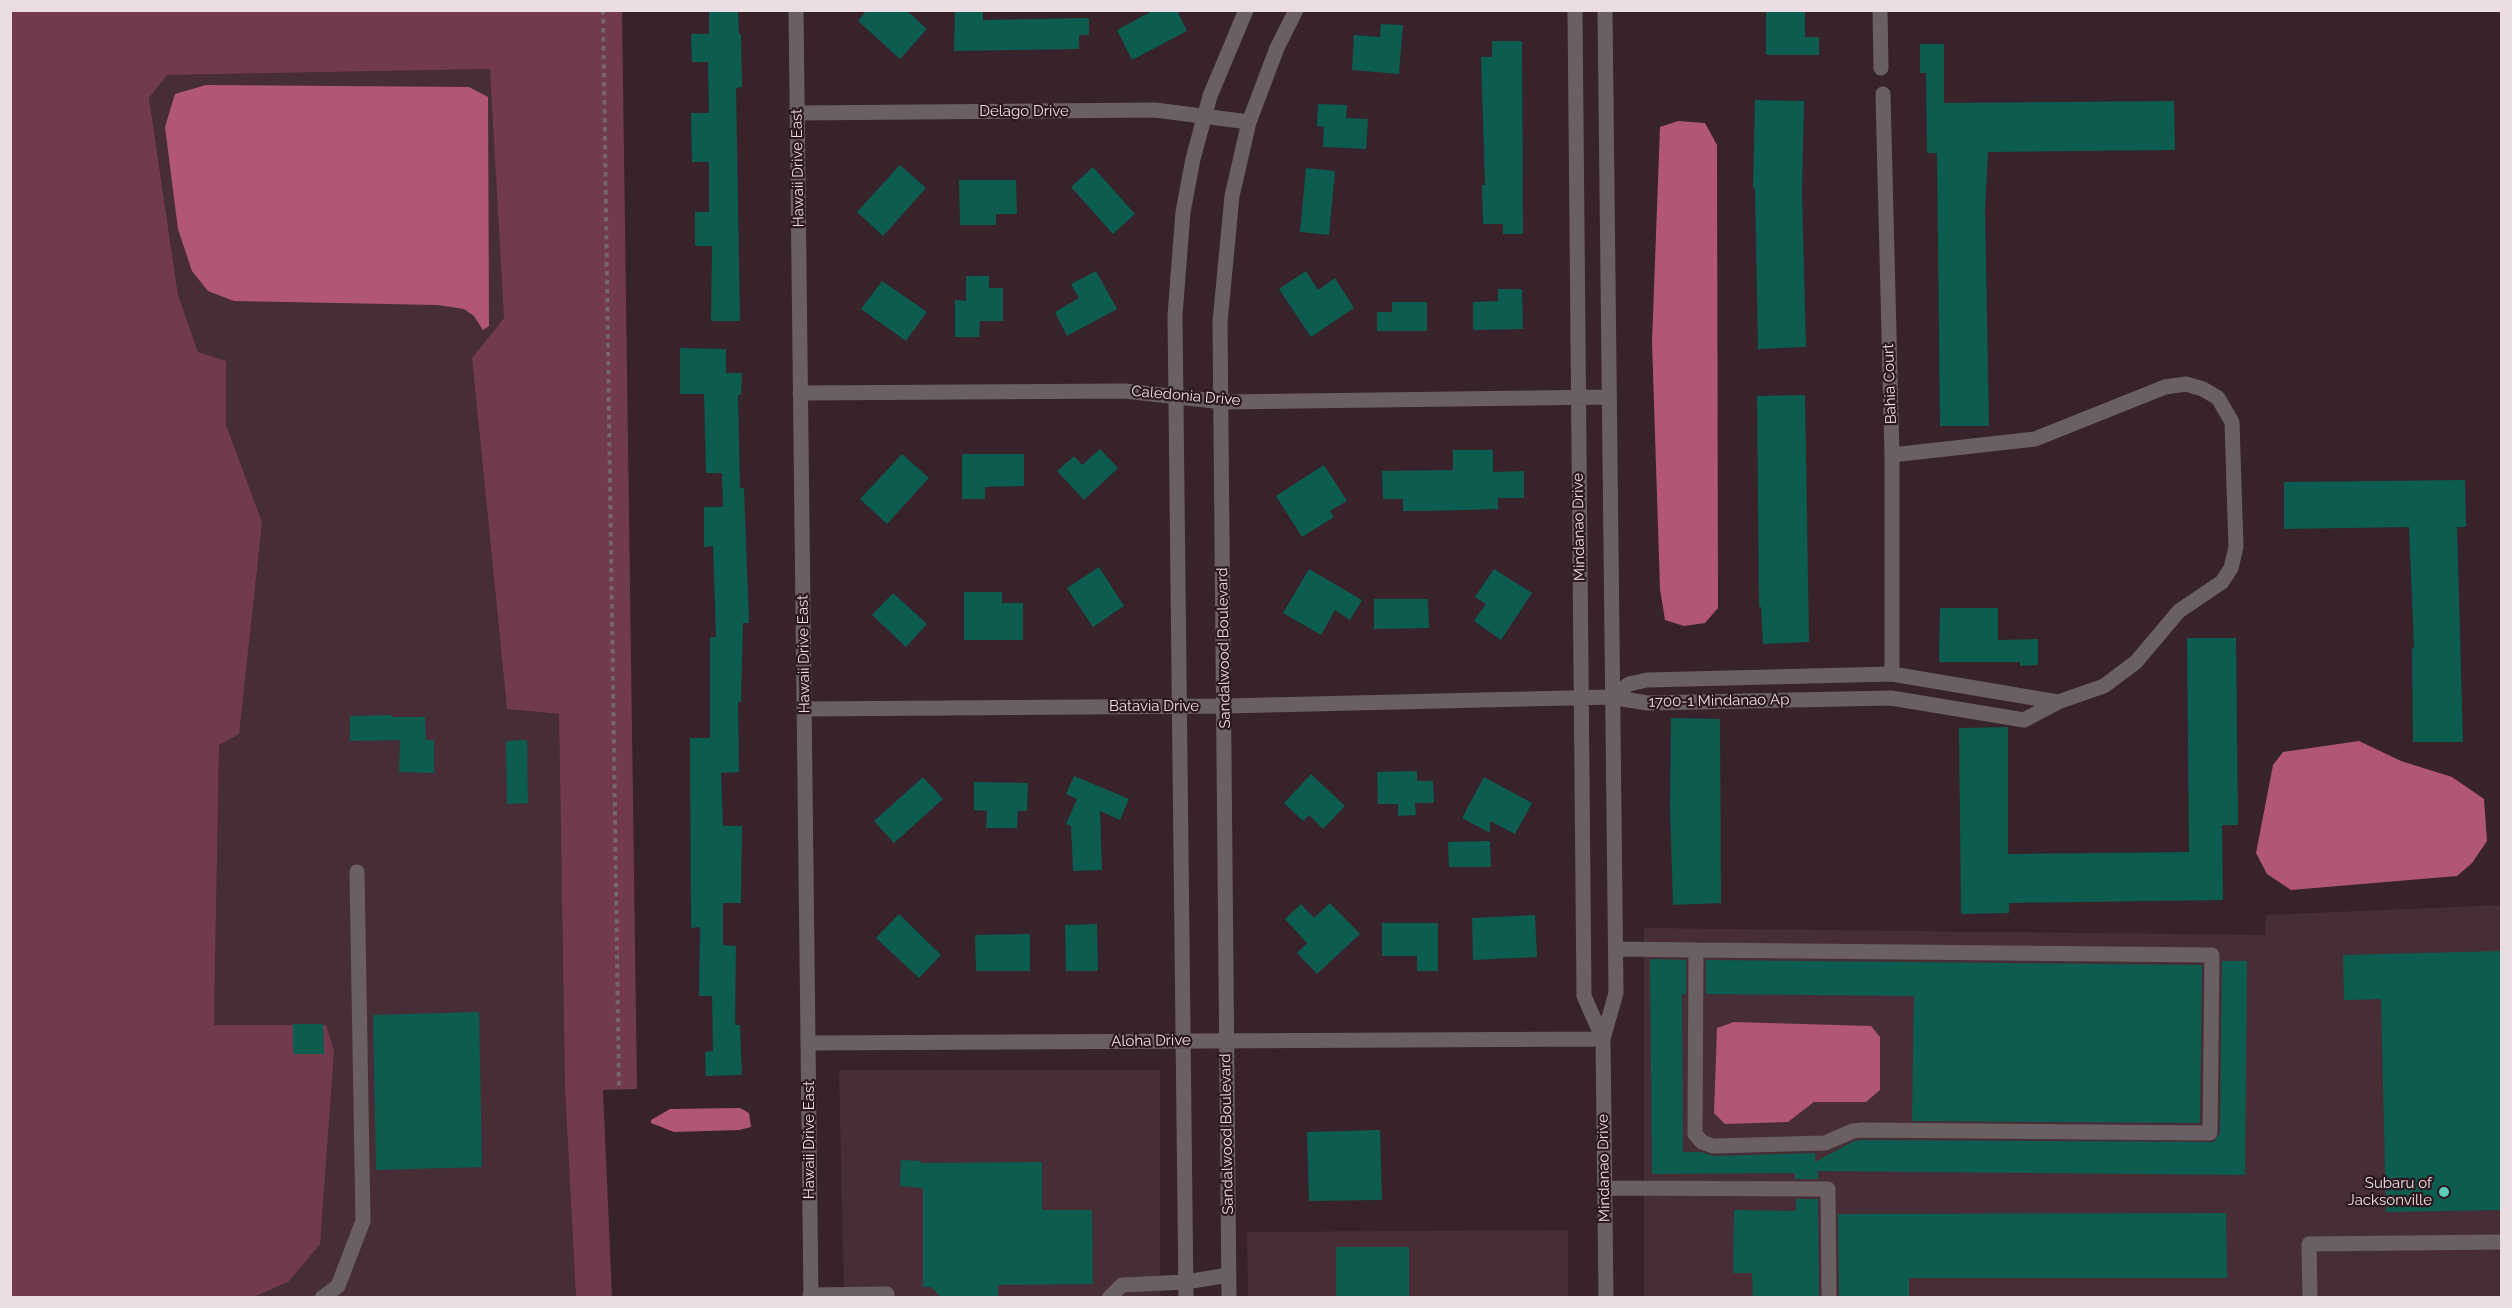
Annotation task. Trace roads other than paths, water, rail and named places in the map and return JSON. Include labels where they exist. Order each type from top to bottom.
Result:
[{"type":"street","name":"Hawaii Drive East","points":[[796,10],[810,1296]]},
{"type":"street","points":[[1186,1290],[1174,397],[1178,257],[1183,212],[1210,96],[1246,10]]},
{"type":"street","name":"Sandalwood Boulevard","points":[[1229,1298],[1223,402],[1220,322],[1232,196],[1248,122],[1277,48],[1296,10]]},
{"type":"street","name":"Mindanao Drive","points":[[1575,10],[1584,996],[1603,1039]]},
{"type":"street","name":"Mindanao Drive","points":[[1605,10],[1611,697],[1616,949],[1616,993],[1603,1039],[1606,1298]]},
{"type":"street","points":[[1880,10],[1881,68]]},
{"type":"street","name":"Bahia Court","points":[[1883,94],[1892,455],[1892,674]]},
{"type":"street","name":"Delago Drive","points":[[798,113],[1155,110],[1248,122]]},
{"type":"street","name":"1700-1 Mindanao Ap","points":[[1611,697],[1647,703],[1891,698],[2024,720],[2058,702],[2104,686],[2136,662],[2179,611],[2222,582],[2231,568],[2236,547],[2232,422],[2218,398],[2203,389],[2186,384],[2165,387],[2035,439],[1892,455]]},
{"type":"street","name":"Caledonia Drive","points":[[800,393],[1125,391],[1223,402],[1608,396]]},
{"type":"street","name":"1700-1 Mindanao Ap","points":[[1611,697],[1629,684],[1647,681],[1892,674],[2058,702]]},
{"type":"street","name":"Batavia Drive","points":[[805,709],[1225,706],[1611,697]]},
{"type":"street","points":[[322,1298],[338,1286],[363,1221],[357,872]]},
{"type":"street","points":[[1616,949],[2212,955],[2210,1133],[1862,1130],[1853,1131],[1826,1147],[1713,1146],[1702,1142],[1695,1134],[1696,950]]},
{"type":"street","name":"Aloha Drive","points":[[808,1043],[1603,1039]]},
{"type":"street","points":[[1604,1188],[1828,1189],[1829,1298]]},
{"type":"street","points":[[2310,1298],[2310,1244],[2502,1242]]},
{"type":"street","points":[[1108,1298],[1122,1285],[1186,1290],[1229,1275]]},
{"type":"street","points":[[810,1296],[887,1294],[887,1298]]},
{"type":"place","name":"Subaru of Jacksonville","points":[[2444,1192]]}]
